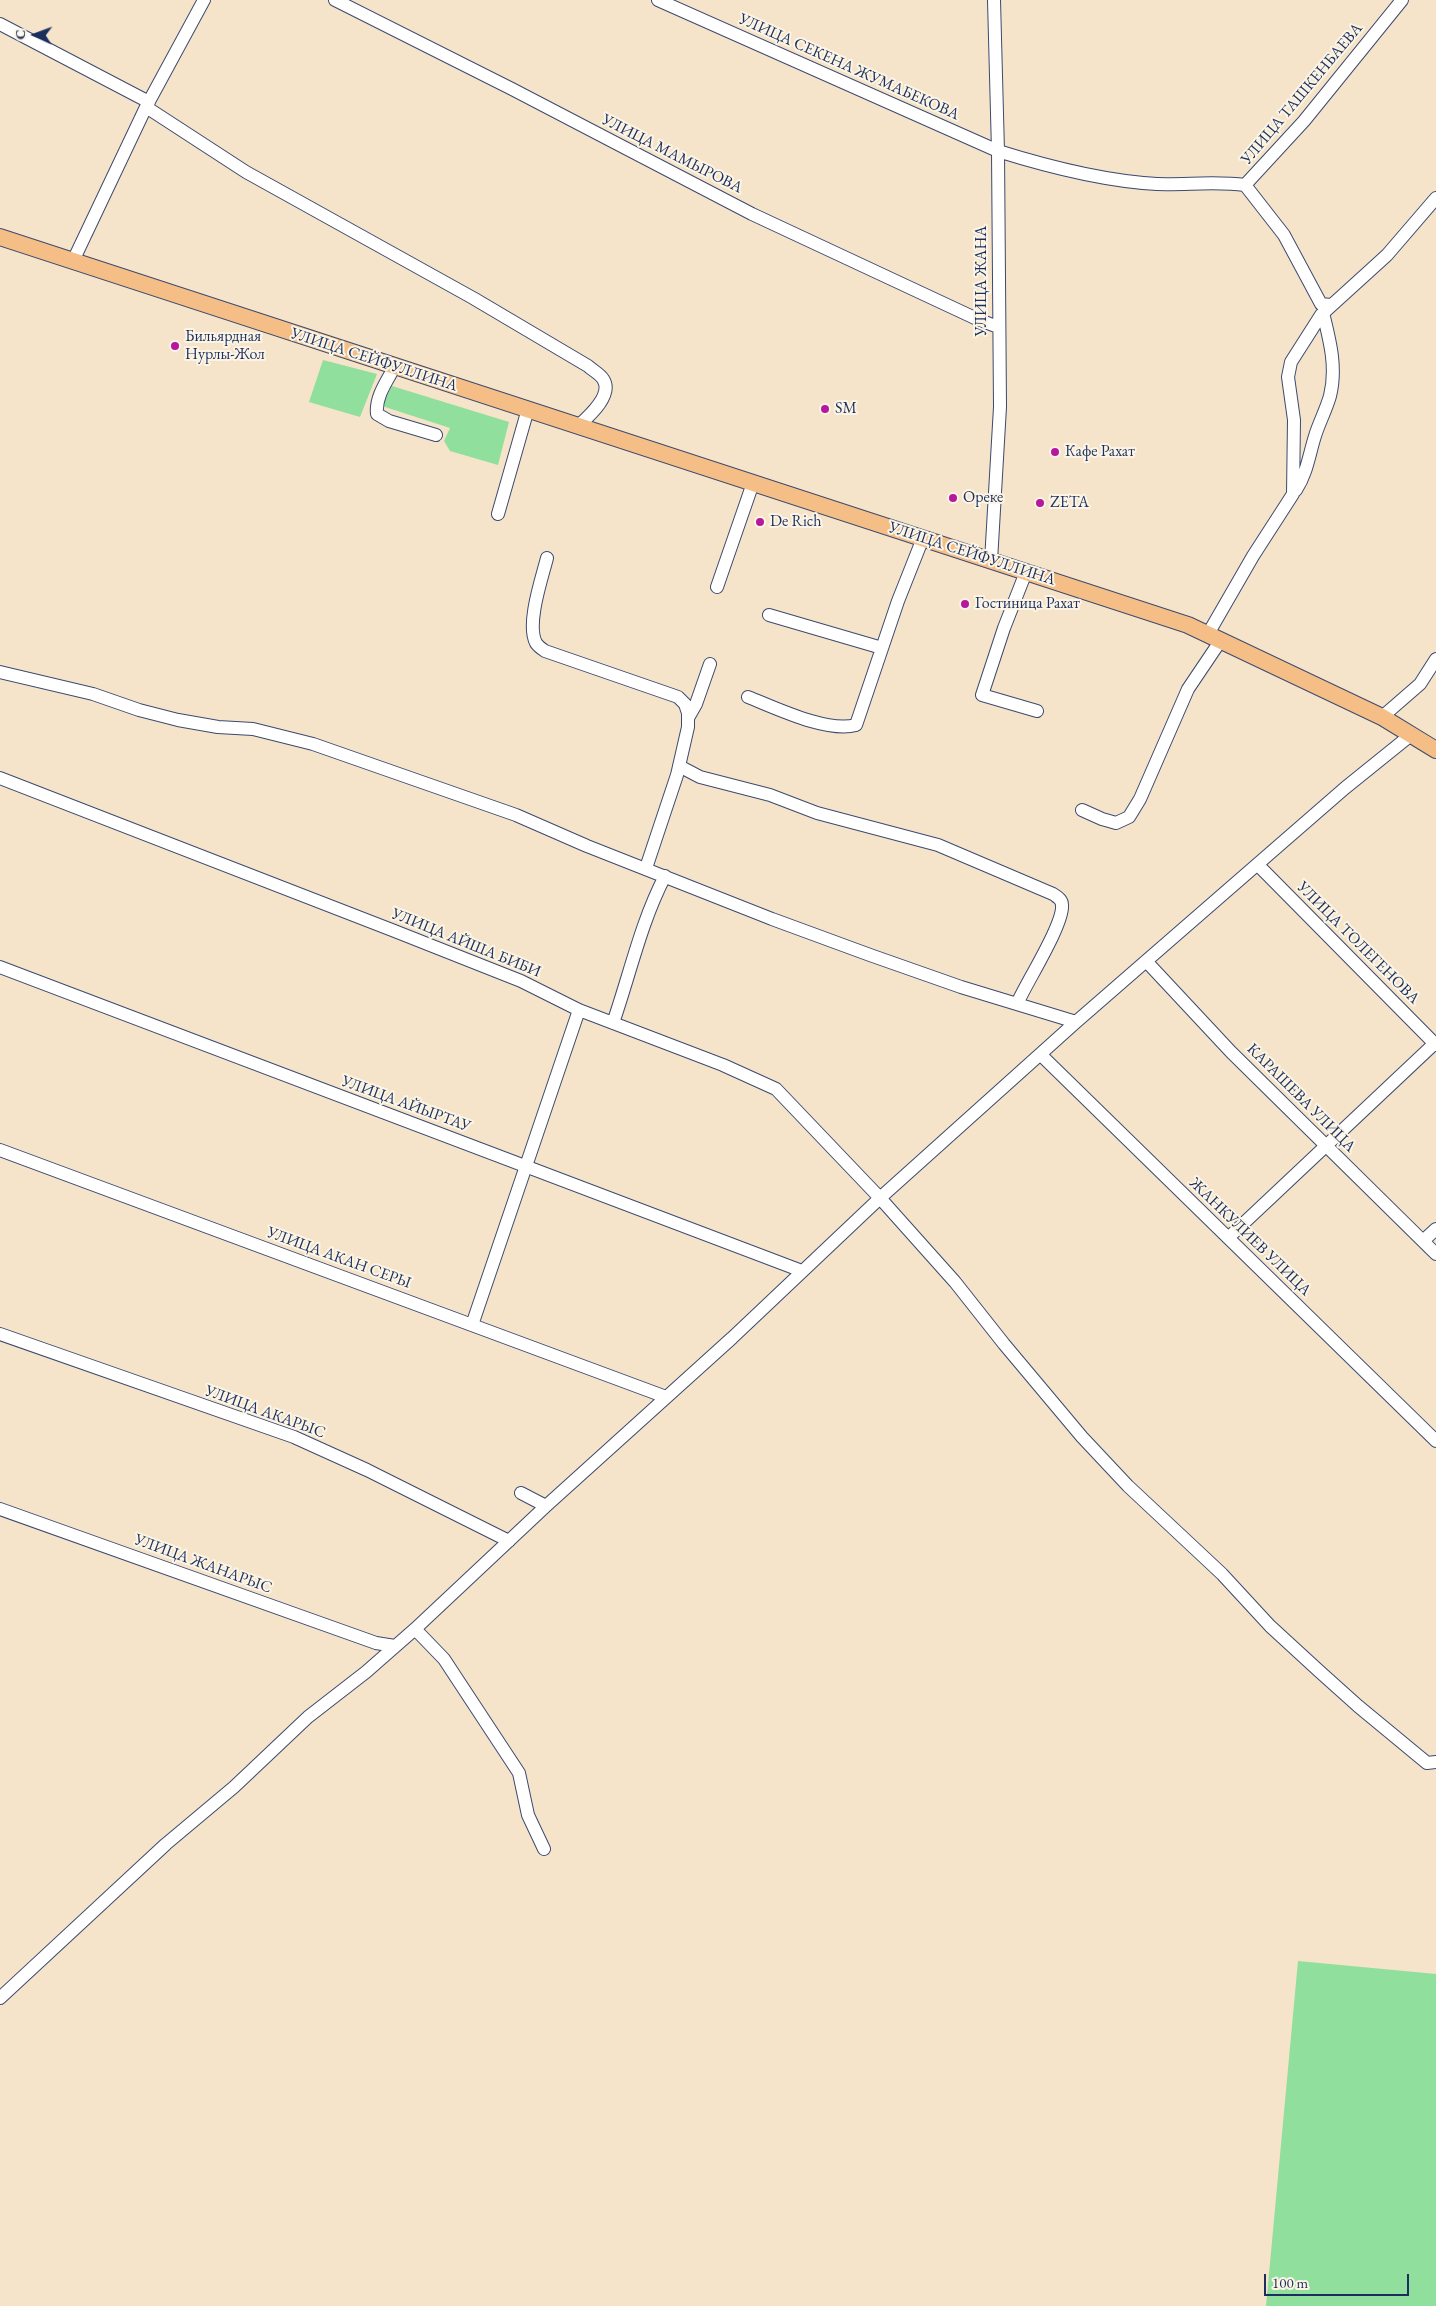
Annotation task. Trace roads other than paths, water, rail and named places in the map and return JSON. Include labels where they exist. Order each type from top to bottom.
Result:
[{"type":"main road","name":"УЛИЦА СЕЙФУЛЛИНА","points":[[0,237],[1188,625],[1382,717],[1435,749]]},
{"type":"street","points":[[73,261],[147,104],[204,0]]},
{"type":"street","name":"УЛИЦА МАМЫРОВА","points":[[335,0],[512,89],[752,214],[998,327]]},
{"type":"street","name":"УЛИЦА СЕКЕНА ЖУМАБЕКОВА","points":[[658,0],[998,151],[1052,168],[1155,184],[1228,183],[1245,185]]},
{"type":"street","name":"УЛИЦА ЖАНА","points":[[991,561],[1000,407],[998,151],[994,0]]},
{"type":"street","name":"УЛИЦА ТАШКЕНБАЕВА","points":[[1245,185],[1304,120],[1402,0]]},
{"type":"street","points":[[2,30],[147,104],[246,172],[406,260],[588,366],[604,380],[606,390],[597,409],[578,426]]},
{"type":"street","points":[[1082,810],[1116,823],[1130,817],[1140,799],[1188,690],[1267,533],[1302,481],[1314,438],[1330,396],[1333,370],[1327,309],[1321,304],[1284,235],[1245,185]]},
{"type":"street","points":[[1294,494],[1294,420],[1289,384],[1291,362],[1312,325],[1387,255],[1436,198]]},
{"type":"street","points":[[395,366],[380,394],[376,406],[377,414],[389,420],[436,435]]},
{"type":"street","points":[[498,514],[528,409]]},
{"type":"street","points":[[717,587],[753,483]]},
{"type":"street","points":[[748,697],[818,722],[847,728],[856,725],[923,538]]},
{"type":"street","points":[[547,558],[534,617],[533,631],[536,644],[545,652],[678,697],[685,704],[688,718]]},
{"type":"street","points":[[1026,572],[1004,628],[982,695],[1037,711]]},
{"type":"street","points":[[769,614],[882,648]]},
{"type":"street","points":[[1382,717],[1420,684],[1436,659]]},
{"type":"street","points":[[646,868],[679,766],[688,718],[696,704],[710,664]]},
{"type":"street","points":[[0,672],[93,694],[139,710],[178,720],[218,727],[253,729],[313,744],[516,815],[586,846],[852,948],[961,987],[1076,1022]]},
{"type":"street","points":[[0,1998],[131,1876],[234,1786],[308,1717],[415,1629],[880,1198],[1076,1022],[1345,788],[1412,734]]},
{"type":"street","points":[[679,766],[700,777],[770,795],[817,813],[938,845],[1053,894],[1060,899],[1062,905],[1060,921],[1017,1004]]},
{"type":"street","name":"УЛИЦА АЙША БИБИ","points":[[0,778],[392,930],[521,982],[579,1010],[730,1068],[776,1089],[880,1198],[956,1282],[1004,1344],[1082,1437],[1128,1486],[1222,1574],[1270,1626],[1358,1706],[1427,1763],[1436,1762]]},
{"type":"street","name":"УЛИЦА ТОЛЕГЕНОВА","points":[[1258,865],[1435,1044]]},
{"type":"street","points":[[613,1023],[629,977],[640,934],[665,876]]},
{"type":"street","name":"КАРАШЕВА УЛИЦА","points":[[1146,961],[1232,1052],[1436,1254]]},
{"type":"street","name":"УЛИЦА АЙЫРТАУ","points":[[0,967],[201,1045],[802,1271]]},
{"type":"street","points":[[472,1325],[579,1010]]},
{"type":"street","points":[[1228,1238],[1435,1044]]},
{"type":"street","name":"ЖАНКУЛИЕВ УЛИЦА","points":[[1041,1055],[1436,1441]]},
{"type":"street","name":"УЛИЦА АКАН СЕРЫ","points":[[0,1150],[666,1397]]},
{"type":"street","points":[[1422,1241],[1436,1229]]},
{"type":"street","name":"УЛИЦА АКАРЫС","points":[[0,1334],[294,1437],[367,1470],[509,1541]]},
{"type":"street","points":[[521,1493],[546,1506]]},
{"type":"street","name":"УЛИЦА ЖАНАРЫС","points":[[0,1509],[376,1643],[395,1646]]},
{"type":"street","points":[[415,1629],[444,1659],[519,1773],[528,1815],[544,1849]]},
{"type":"place","name":"Бильярдная Нурлы-Жол","points":[[175,346]]},
{"type":"place","name":"SM","points":[[825,409]]},
{"type":"place","name":"Кафе Рахат","points":[[1055,452]]},
{"type":"place","name":"Ореке","points":[[953,498]]},
{"type":"place","name":"ZETA","points":[[1040,503]]},
{"type":"place","name":"De Rich","points":[[760,522]]},
{"type":"place","name":"Гостиница Рахат","points":[[965,604]]}]
